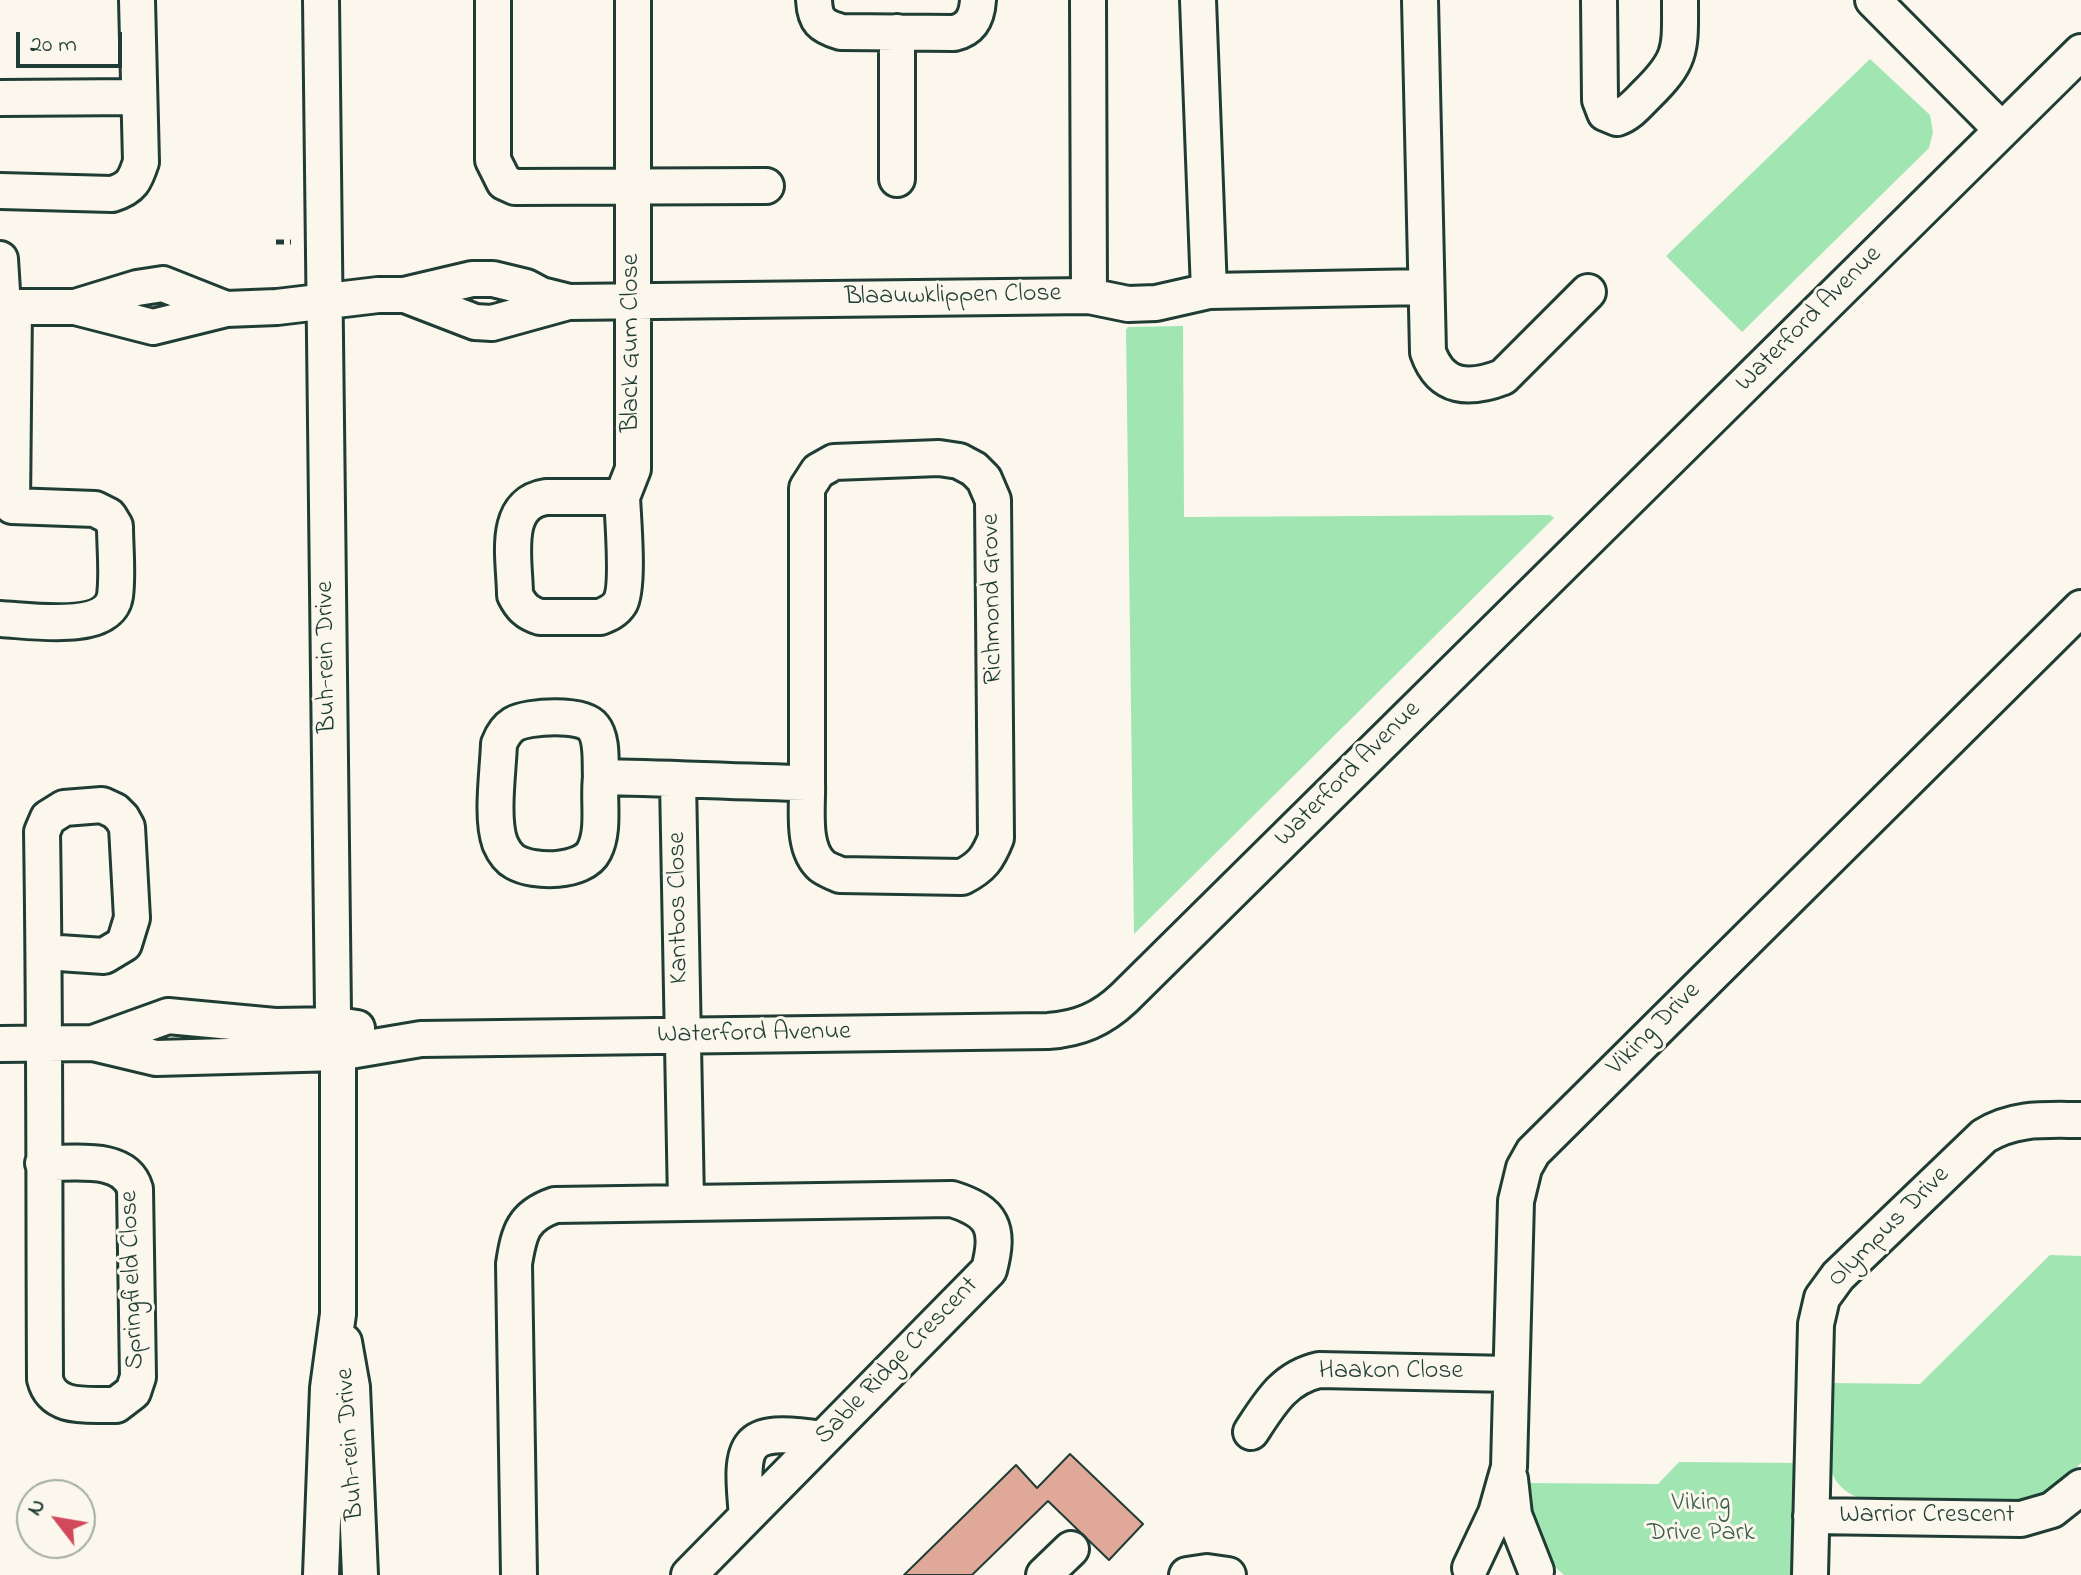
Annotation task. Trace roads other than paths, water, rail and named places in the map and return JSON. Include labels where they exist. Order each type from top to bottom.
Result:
[{"type":"street","points":[[0,191],[112,194],[135,181],[141,162],[137,0]]},
{"type":"street","name":"Buh-rein Drive","points":[[321,0],[333,1012],[338,1039],[338,1314],[328,1388],[321,1575]]},
{"type":"street","points":[[493,0],[493,160],[504,182],[515,187],[766,186]]},
{"type":"street","name":"Black Gum Close","points":[[622,497],[633,469],[633,0]]},
{"type":"street","points":[[814,0],[815,14],[825,27],[841,32],[954,33],[964,30],[977,12],[978,0]]},
{"type":"street","name":"Blaauwklippen Close","points":[[6,307],[75,307],[137,288],[163,284],[226,309],[404,295],[475,322],[492,323],[569,302],[1089,296],[1088,0]]},
{"type":"street","points":[[1198,0],[1209,291]]},
{"type":"street","points":[[1420,0],[1428,352],[1434,368],[1440,376],[1463,384],[1487,383],[1503,377],[1588,292]]},
{"type":"street","points":[[1599,0],[1600,100],[1605,113],[1617,118],[1627,114],[1669,73],[1674,64],[1680,41],[1680,0]]},
{"type":"street","points":[[1873,0],[2002,130]]},
{"type":"street","points":[[897,32],[897,179]]},
{"type":"street","name":"Waterford Avenue","points":[[338,1039],[1048,1031],[1080,1026],[1112,1010],[2081,52]]},
{"type":"street","points":[[0,98],[138,97]]},
{"type":"street","points":[[0,259],[6,307],[12,506],[8,506]]},
{"type":"street","points":[[1089,296],[1128,304],[1156,303],[1209,291],[1426,287]]},
{"type":"street","name":"Richmond Grove","points":[[939,458],[959,461],[984,479],[993,500],[996,838],[988,859],[978,869],[962,877],[840,875],[822,866],[814,856],[809,839],[807,783],[807,488],[818,471],[834,462],[939,458]]},
{"type":"street","points":[[0,619],[88,621],[106,612],[115,595],[115,526],[109,516],[87,507],[8,506]]},
{"type":"street","name":"Viking Drive","points":[[1465,1572],[1496,1513],[1509,1467],[1516,1201],[1524,1168],[1533,1152],[2081,608]]},
{"type":"street","points":[[580,718],[587,721],[597,733],[601,777],[598,842],[586,861],[565,869],[528,867],[509,858],[497,829],[499,744],[502,735],[511,726],[534,719],[580,718]]},
{"type":"street","points":[[601,777],[807,783]]},
{"type":"street","name":"Kantbos Close","points":[[678,781],[683,1036]]},
{"type":"street","name":"Springfield Close","points":[[43,1163],[110,1165],[120,1168],[133,1181],[138,1377],[133,1392],[116,1405],[61,1402],[53,1397],[47,1387],[43,1163],[44,824],[64,808],[102,805],[115,811],[127,827],[132,918],[124,944],[104,956],[44,952]]},
{"type":"street","points":[[683,1036],[686,1202]]},
{"type":"street","points":[[0,1044],[93,1043],[156,1058],[338,1039]]},
{"type":"street","name":"Olympus Drive","points":[[1810,1575],[1816,1324],[1822,1298],[1829,1286],[1984,1136],[1998,1127],[2026,1120],[2081,1120]]},
{"type":"street","name":"Sable Ridge Crescent","points":[[519,1575],[514,1264],[518,1237],[529,1218],[539,1210],[555,1205],[952,1199],[975,1206],[992,1223],[995,1248],[989,1270],[689,1575]]},
{"type":"street","name":"Buh-rein Drive","points":[[338,1314],[352,1387],[360,1575]]},
{"type":"street","name":"Haakon Close","points":[[1251,1432],[1283,1387],[1306,1373],[1319,1370],[1511,1374]]},
{"type":"street","points":[[747,1516],[743,1468],[751,1447],[772,1434],[822,1439]]},
{"type":"street","points":[[1509,1467],[1514,1515],[1538,1573]]},
{"type":"street","name":"Warrior Crescent","points":[[1811,1516],[2021,1519],[2052,1510],[2081,1487]]},
{"type":"street","points":[[1044,1575],[1071,1549]]},
{"type":"street","points":[[1465,1572],[1492,1562],[1514,1562],[1538,1573]]},
{"type":"street","points":[[1187,1575],[1207,1572],[1228,1575]]},
{"type":"park label","name":"Viking Drive Park","points":[[1701,1520]]}]
